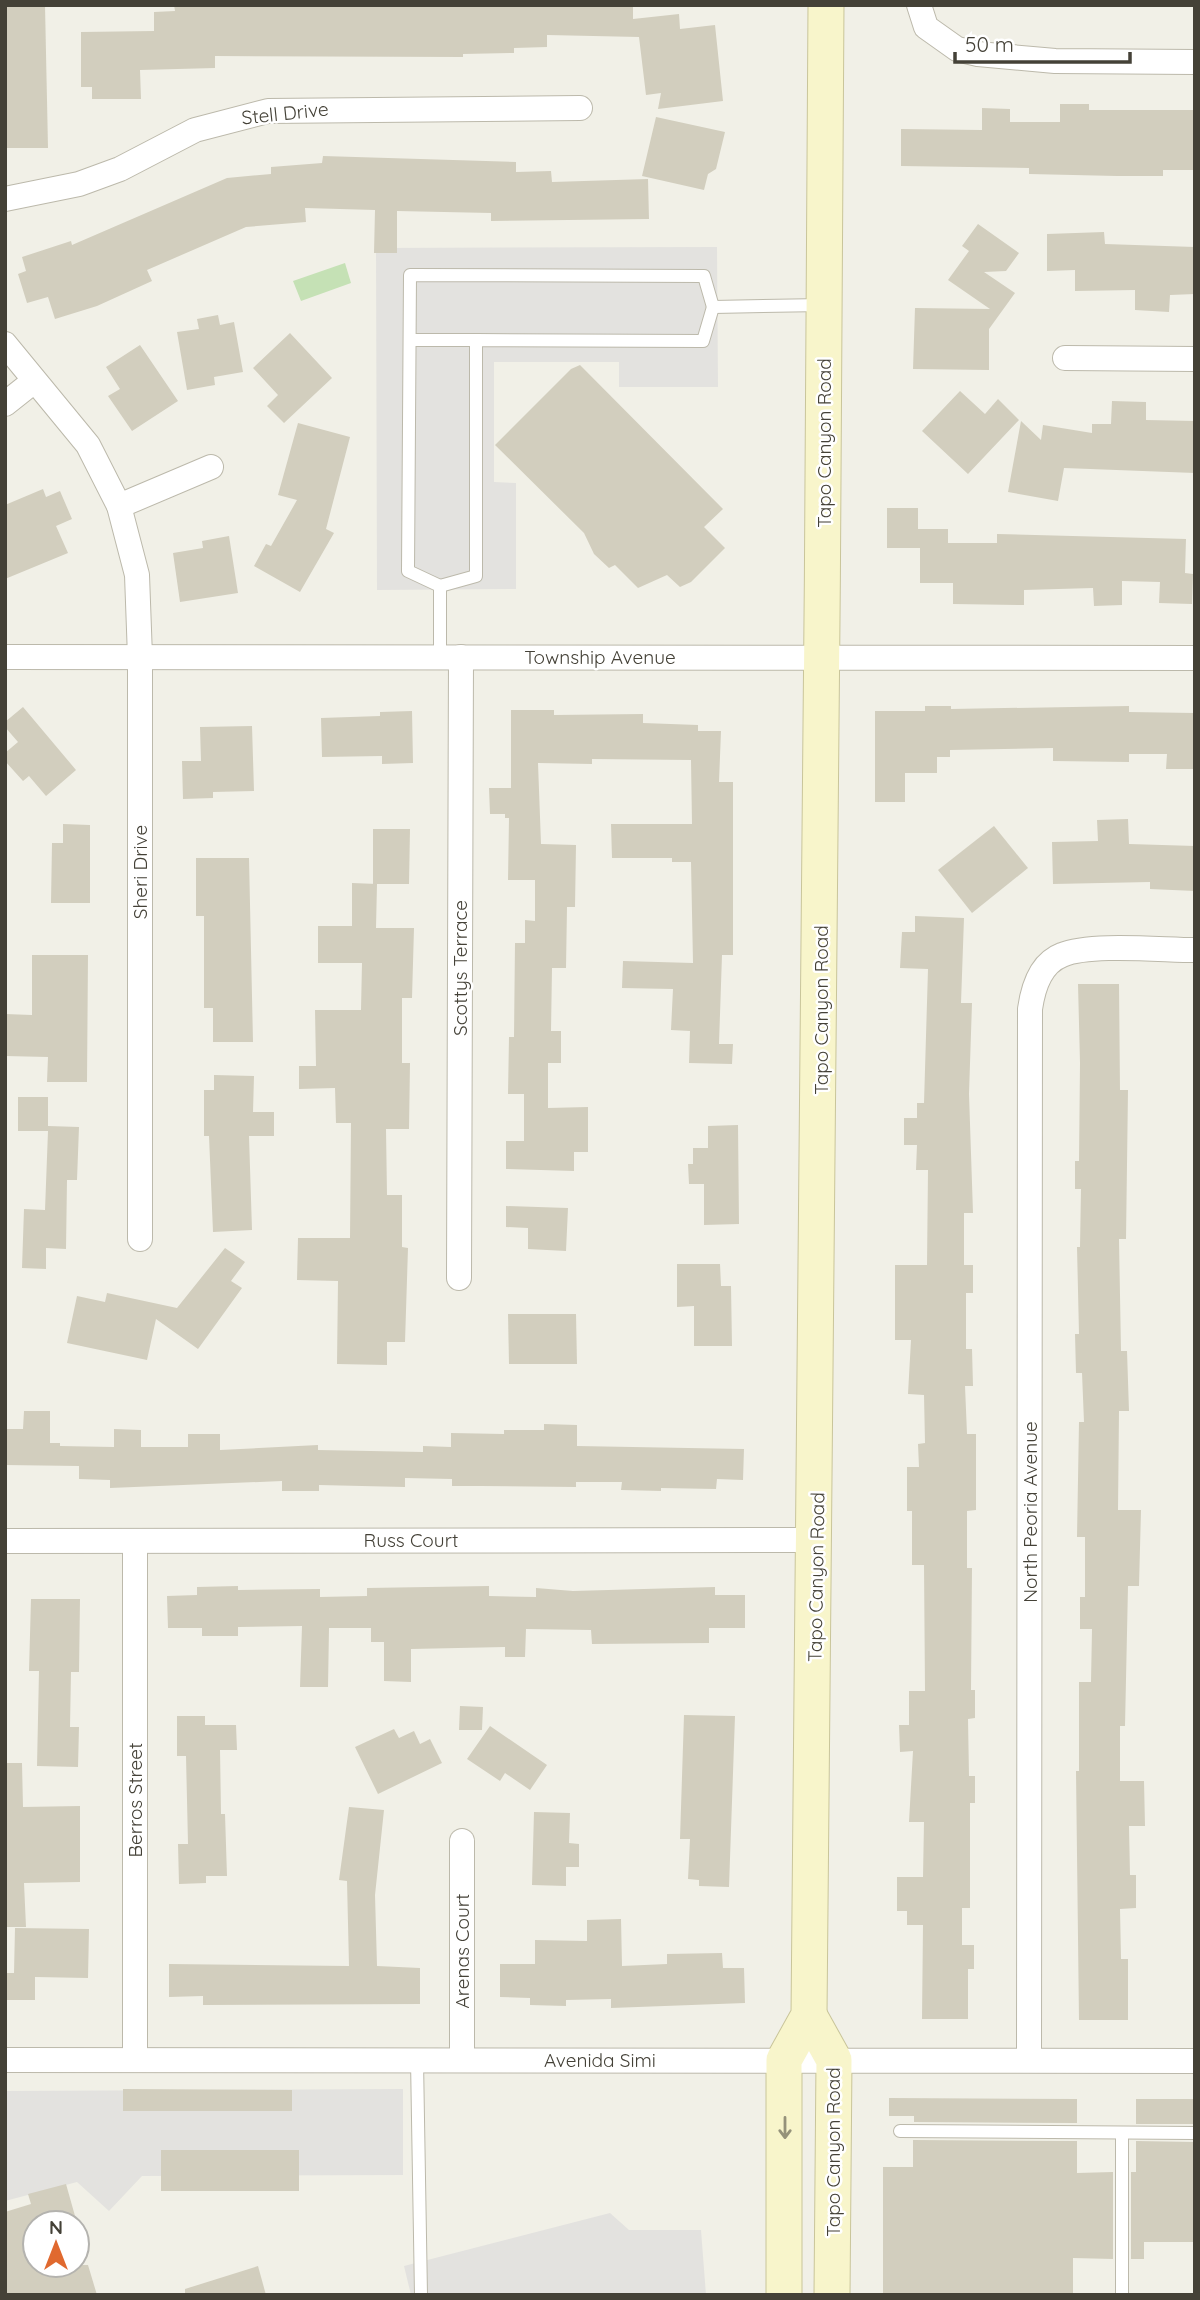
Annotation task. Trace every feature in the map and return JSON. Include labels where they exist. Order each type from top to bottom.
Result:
[{"type":"main road","name":"Tapo Canyon Road","points":[[784,2295],[785,2060],[809,2015],[817,1540],[824,657],[825,5]]},
{"type":"main road","name":"Tapo Canyon Road","points":[[809,2015],[834,2060],[832,2295]]},
{"type":"street","points":[[919,5],[926,27],[957,49],[978,54],[1055,61],[1195,62]]},
{"type":"street","name":"Stell Drive","points":[[5,199],[79,184],[120,169],[195,130],[268,111],[306,108],[580,108]]},
{"type":"street","name":"Sheri Drive","points":[[5,344],[88,445],[119,506],[137,575],[140,657],[140,1239]]},
{"type":"street","points":[[1065,358],[1195,359]]},
{"type":"street","points":[[5,404],[34,381]]},
{"type":"street","points":[[119,506],[211,467]]},
{"type":"street","name":"Township Avenue","points":[[5,657],[1195,658]]},
{"type":"street","name":"Scottys Terrace","points":[[451,657],[459,1278]]},
{"type":"street","name":"North Peoria Avenue","points":[[1029,2060],[1030,1009],[1034,987],[1046,968],[1060,955],[1079,950],[1195,950]]},
{"type":"street","name":"Russ Court","points":[[5,1541],[817,1540]]},
{"type":"street","name":"Berros Street","points":[[135,1541],[135,2060]]},
{"type":"street","name":"Arenas Court","points":[[462,1841],[462,2060]]},
{"type":"street","name":"Avenida Simi","points":[[5,2060],[1195,2060]]},
{"type":"lane","points":[[410,340],[476,340],[703,341],[713,307],[704,276],[410,275],[408,571],[440,586],[476,576],[476,340]]},
{"type":"lane","points":[[713,307],[824,305]]},
{"type":"lane","points":[[440,586],[451,657]]},
{"type":"lane","points":[[417,2060],[421,2295]]},
{"type":"lane","points":[[900,2131],[1195,2133]]},
{"type":"lane","points":[[1122,2133],[1122,2295]]},
{"type":"green space","points":[[345,263],[351,283],[301,301],[293,281]]},
{"type":"shaded area","points":[[717,247],[718,387],[619,387],[619,362],[494,362],[494,482],[516,483],[516,589],[377,590],[376,248]]},
{"type":"shaded area","points":[[403,2089],[403,2175],[142,2176],[109,2211],[77,2182],[5,2201],[5,2091]]},
{"type":"shaded area","points":[[610,2213],[629,2230],[701,2230],[706,2295],[411,2295],[404,2266]]},
{"type":"building","points":[[5,5],[45,5],[48,148],[5,148]]},
{"type":"building","points":[[174,5],[633,5],[633,19],[679,14],[680,29],[715,25],[723,101],[658,109],[661,93],[646,95],[639,37],[547,35],[547,47],[514,48],[514,53],[463,54],[463,57],[215,56],[215,68],[140,70],[141,99],[92,99],[92,87],[81,87],[81,32],[154,31],[154,12],[175,11]]},
{"type":"building","points":[[1060,104],[1089,104],[1089,110],[1195,110],[1195,170],[1163,170],[1163,176],[1117,176],[1029,174],[1029,168],[901,166],[901,129],[982,130],[982,108],[1010,109],[1010,122],[1060,122]]},
{"type":"building","points":[[656,117],[725,132],[716,169],[708,174],[704,190],[642,176]]},
{"type":"building","points":[[323,156],[516,162],[516,172],[551,171],[552,182],[648,179],[649,219],[491,221],[491,213],[397,211],[397,253],[374,253],[375,210],[305,208],[306,222],[246,227],[147,270],[152,281],[97,306],[55,319],[48,297],[27,303],[18,274],[26,271],[22,257],[71,241],[72,245],[227,178],[271,174],[271,167],[322,163]]},
{"type":"building","points":[[978,224],[1019,253],[1006,271],[984,272],[1015,293],[989,329],[989,370],[913,369],[915,308],[990,309],[948,280],[969,251],[962,246]]},
{"type":"building","points":[[1104,232],[1105,244],[1195,247],[1195,294],[1170,295],[1169,312],[1135,310],[1135,290],[1075,291],[1075,270],[1047,271],[1047,234]]},
{"type":"building","points":[[218,315],[220,325],[234,322],[243,372],[214,377],[215,385],[187,390],[177,332],[199,329],[197,319]]},
{"type":"building","points":[[290,333],[332,378],[284,423],[267,406],[278,395],[253,368]]},
{"type":"building","points":[[140,345],[178,401],[132,431],[108,396],[120,389],[106,367]]},
{"type":"building","points":[[580,365],[723,509],[704,527],[725,548],[691,582],[680,587],[667,575],[638,588],[615,565],[609,568],[594,554],[584,533],[495,445],[571,369]]},
{"type":"building","points":[[960,391],[985,414],[998,399],[1019,420],[968,474],[922,431]]},
{"type":"building","points":[[1112,401],[1146,402],[1146,420],[1195,421],[1195,473],[1064,468],[1058,501],[1008,492],[1021,421],[1041,440],[1043,425],[1092,433],[1092,424],[1111,424]]},
{"type":"building","points":[[298,423],[350,437],[326,529],[334,533],[300,592],[254,566],[266,544],[271,546],[297,500],[278,495]]},
{"type":"building","points":[[43,489],[46,497],[60,491],[72,519],[56,526],[68,553],[5,579],[5,505]]},
{"type":"building","points":[[887,508],[918,508],[918,529],[948,529],[948,543],[997,543],[997,534],[1186,539],[1185,573],[1193,574],[1192,604],[1159,603],[1160,582],[1122,581],[1122,605],[1094,606],[1093,588],[1024,590],[1024,605],[953,604],[953,583],[920,583],[920,548],[887,548]]},
{"type":"building","points":[[229,536],[238,593],[180,602],[173,553],[203,548],[202,541]]},
{"type":"building","points":[[925,706],[951,706],[951,709],[1129,706],[1129,712],[1195,713],[1195,769],[1166,769],[1167,754],[1129,754],[1129,762],[1053,761],[1053,748],[950,750],[950,757],[937,757],[937,773],[905,773],[905,802],[875,802],[875,711],[925,711]]},
{"type":"building","points":[[23,707],[76,770],[46,796],[29,776],[23,781],[5,761],[5,753],[18,742],[5,727],[5,722]]},
{"type":"building","points":[[511,710],[554,710],[554,715],[643,714],[643,723],[698,725],[698,731],[721,731],[719,782],[733,782],[733,955],[722,955],[719,1044],[733,1044],[732,1064],[689,1063],[690,1031],[671,1030],[673,989],[622,988],[623,961],[693,963],[691,862],[672,862],[672,858],[612,858],[611,824],[692,824],[691,760],[592,759],[592,764],[538,763],[541,844],[576,845],[575,907],[567,907],[566,968],[552,968],[551,1031],[561,1031],[561,1063],[548,1063],[548,1108],[588,1107],[588,1152],[574,1152],[574,1171],[506,1169],[506,1141],[524,1141],[524,1094],[508,1094],[509,1037],[514,1037],[515,943],[525,943],[525,920],[535,921],[535,880],[508,880],[509,818],[505,818],[505,814],[490,814],[489,788],[511,788]]},
{"type":"building","points":[[412,711],[413,763],[382,764],[382,756],[322,757],[321,718],[380,716],[380,712]]},
{"type":"building","points":[[252,726],[254,791],[213,792],[213,798],[183,799],[182,761],[201,761],[200,727]]},
{"type":"building","points":[[1128,819],[1129,844],[1195,846],[1195,891],[1150,889],[1150,882],[1053,884],[1052,842],[1098,841],[1097,820]]},
{"type":"building","points":[[63,824],[90,825],[90,903],[51,903],[52,843],[63,843]]},
{"type":"building","points":[[994,826],[1028,868],[972,913],[938,870]]},
{"type":"building","points":[[373,829],[410,829],[409,884],[373,884]]},
{"type":"building","points":[[196,858],[249,858],[253,1042],[213,1042],[213,1008],[204,1008],[204,916],[196,916]]},
{"type":"building","points":[[352,883],[377,884],[376,928],[414,928],[412,998],[402,998],[402,1063],[410,1063],[409,1129],[386,1129],[387,1195],[402,1195],[402,1247],[408,1248],[405,1342],[387,1342],[387,1365],[337,1364],[338,1281],[297,1280],[298,1238],[350,1238],[351,1123],[336,1123],[335,1088],[299,1089],[299,1066],[316,1066],[315,1010],[361,1010],[362,963],[318,963],[318,926],[352,926]]},
{"type":"building","points":[[915,916],[964,918],[961,1003],[972,1003],[969,1094],[973,1213],[964,1213],[964,1265],[973,1265],[973,1293],[966,1293],[966,1349],[972,1349],[973,1386],[965,1386],[967,1434],[976,1434],[976,1510],[967,1511],[967,1568],[972,1568],[971,1690],[975,1690],[975,1718],[968,1719],[969,1776],[975,1776],[975,1803],[970,1803],[970,1908],[962,1908],[962,1945],[974,1945],[974,1969],[968,1969],[968,2019],[922,2019],[923,1925],[907,1925],[907,1911],[897,1911],[897,1877],[923,1877],[924,1822],[909,1822],[913,1751],[900,1752],[899,1725],[909,1725],[909,1691],[925,1691],[924,1565],[912,1565],[912,1511],[907,1511],[907,1467],[919,1467],[918,1444],[925,1443],[924,1395],[908,1394],[911,1340],[895,1340],[895,1265],[927,1265],[928,1170],[916,1170],[917,1145],[904,1145],[904,1118],[917,1118],[917,1103],[924,1103],[928,969],[900,968],[902,932],[915,932]]},
{"type":"building","points":[[32,955],[88,955],[87,1082],[47,1082],[48,1057],[5,1056],[5,1014],[32,1015]]},
{"type":"building","points":[[1078,984],[1119,984],[1120,1090],[1128,1090],[1126,1239],[1119,1239],[1121,1351],[1127,1351],[1129,1411],[1119,1411],[1118,1510],[1141,1510],[1139,1586],[1128,1586],[1125,1726],[1120,1726],[1120,1781],[1144,1781],[1145,1826],[1129,1826],[1130,1875],[1136,1875],[1136,1908],[1120,1909],[1121,1959],[1128,1959],[1128,2020],[1079,2020],[1076,1771],[1079,1771],[1079,1682],[1091,1682],[1092,1629],[1080,1629],[1080,1597],[1085,1597],[1085,1537],[1077,1537],[1079,1422],[1084,1422],[1082,1373],[1076,1373],[1075,1334],[1079,1334],[1077,1247],[1080,1247],[1081,1189],[1075,1189],[1075,1161],[1079,1161]]},
{"type":"building","points":[[214,1075],[254,1076],[253,1112],[274,1112],[274,1136],[249,1136],[252,1230],[213,1232],[209,1136],[204,1136],[204,1090],[214,1090]]},
{"type":"building","points":[[18,1097],[48,1097],[48,1126],[79,1127],[77,1180],[67,1180],[66,1249],[46,1248],[46,1269],[22,1268],[24,1209],[45,1210],[48,1131],[18,1131]]},
{"type":"building","points":[[738,1125],[739,1224],[704,1225],[704,1184],[689,1184],[688,1164],[693,1164],[693,1148],[708,1148],[708,1126]]},
{"type":"building","points":[[506,1206],[568,1208],[566,1251],[528,1249],[528,1228],[506,1227]]},
{"type":"building","points":[[225,1248],[245,1262],[231,1281],[242,1288],[198,1349],[156,1319],[147,1360],[67,1343],[77,1296],[105,1302],[107,1293],[177,1308]]},
{"type":"building","points":[[677,1264],[720,1264],[721,1286],[731,1286],[732,1346],[694,1346],[694,1306],[677,1307]]},
{"type":"building","points":[[508,1314],[576,1314],[577,1364],[509,1364]]},
{"type":"building","points":[[24,1411],[50,1411],[50,1443],[60,1443],[60,1446],[114,1447],[114,1429],[141,1430],[141,1447],[188,1447],[188,1434],[220,1434],[220,1450],[318,1445],[318,1450],[423,1452],[423,1446],[451,1447],[451,1433],[504,1434],[504,1430],[544,1430],[544,1424],[577,1425],[577,1446],[744,1449],[743,1480],[717,1479],[716,1489],[661,1488],[661,1491],[621,1490],[622,1482],[576,1482],[576,1487],[452,1486],[452,1479],[405,1478],[405,1487],[319,1485],[319,1491],[282,1491],[282,1481],[110,1488],[110,1480],[79,1479],[79,1466],[5,1465],[5,1429],[23,1429]]},
{"type":"building","points":[[238,1586],[238,1590],[320,1589],[320,1597],[367,1596],[367,1588],[489,1586],[489,1596],[536,1597],[536,1588],[573,1591],[715,1587],[715,1595],[745,1595],[745,1628],[709,1628],[709,1643],[592,1644],[591,1630],[526,1629],[525,1657],[505,1657],[505,1647],[411,1649],[411,1682],[384,1681],[384,1642],[371,1642],[371,1628],[329,1628],[328,1687],[300,1687],[302,1626],[238,1627],[238,1636],[202,1636],[202,1628],[168,1628],[167,1596],[197,1595],[197,1587]]},
{"type":"building","points":[[31,1599],[80,1599],[79,1672],[71,1672],[70,1727],[79,1727],[78,1767],[37,1766],[39,1671],[29,1671]]},
{"type":"building","points":[[460,1706],[483,1707],[482,1730],[459,1730]]},
{"type":"building","points":[[684,1715],[735,1716],[729,1887],[699,1886],[699,1880],[688,1879],[690,1839],[680,1839]]},
{"type":"building","points":[[177,1716],[205,1716],[205,1725],[236,1725],[237,1750],[220,1750],[221,1814],[225,1814],[227,1876],[206,1876],[206,1883],[179,1884],[178,1844],[188,1844],[186,1756],[177,1756]]},
{"type":"building","points":[[490,1726],[547,1765],[530,1790],[505,1773],[500,1781],[467,1759]]},
{"type":"building","points":[[394,1729],[399,1738],[414,1731],[420,1744],[430,1739],[442,1763],[378,1794],[355,1747]]},
{"type":"building","points":[[5,1763],[22,1763],[23,1807],[80,1806],[80,1882],[24,1883],[26,1927],[5,1927]]},
{"type":"building","points":[[349,1807],[384,1810],[375,1895],[377,1966],[420,1968],[420,2004],[203,2005],[203,1996],[169,1997],[169,1964],[349,1966],[347,1881],[339,1880]]},
{"type":"building","points":[[534,1812],[570,1813],[569,1843],[579,1844],[579,1867],[566,1867],[566,1886],[532,1885]]},
{"type":"building","points":[[621,1919],[622,1966],[667,1964],[667,1954],[722,1953],[723,1968],[744,1968],[745,2003],[611,2008],[611,1999],[566,2000],[566,2006],[530,2005],[530,1998],[500,1997],[500,1964],[535,1964],[535,1940],[587,1941],[587,1920]]},
{"type":"building","points":[[15,1928],[89,1929],[88,1978],[35,1977],[35,2000],[5,2000],[5,1973],[14,1973]]},
{"type":"building","points":[[123,2089],[292,2090],[292,2111],[123,2111]]},
{"type":"building","points":[[889,2098],[1077,2099],[1077,2123],[914,2122],[914,2116],[889,2116]]},
{"type":"building","points":[[1136,2099],[1195,2099],[1195,2124],[1136,2124]]},
{"type":"building","points":[[913,2140],[1077,2141],[1077,2173],[1113,2172],[1113,2259],[1073,2258],[1073,2295],[883,2295],[883,2167],[913,2167]]},
{"type":"building","points":[[1136,2141],[1195,2142],[1195,2242],[1144,2242],[1144,2259],[1131,2259],[1131,2172],[1136,2172]]},
{"type":"building","points":[[161,2150],[299,2150],[299,2191],[161,2191]]},
{"type":"building","points":[[66,2184],[73,2209],[21,2209],[21,2279],[91,2279],[91,2275],[97,2295],[5,2295],[5,2212],[31,2204],[28,2194]]},
{"type":"building","points":[[258,2266],[266,2295],[185,2295],[185,2289]]}]
